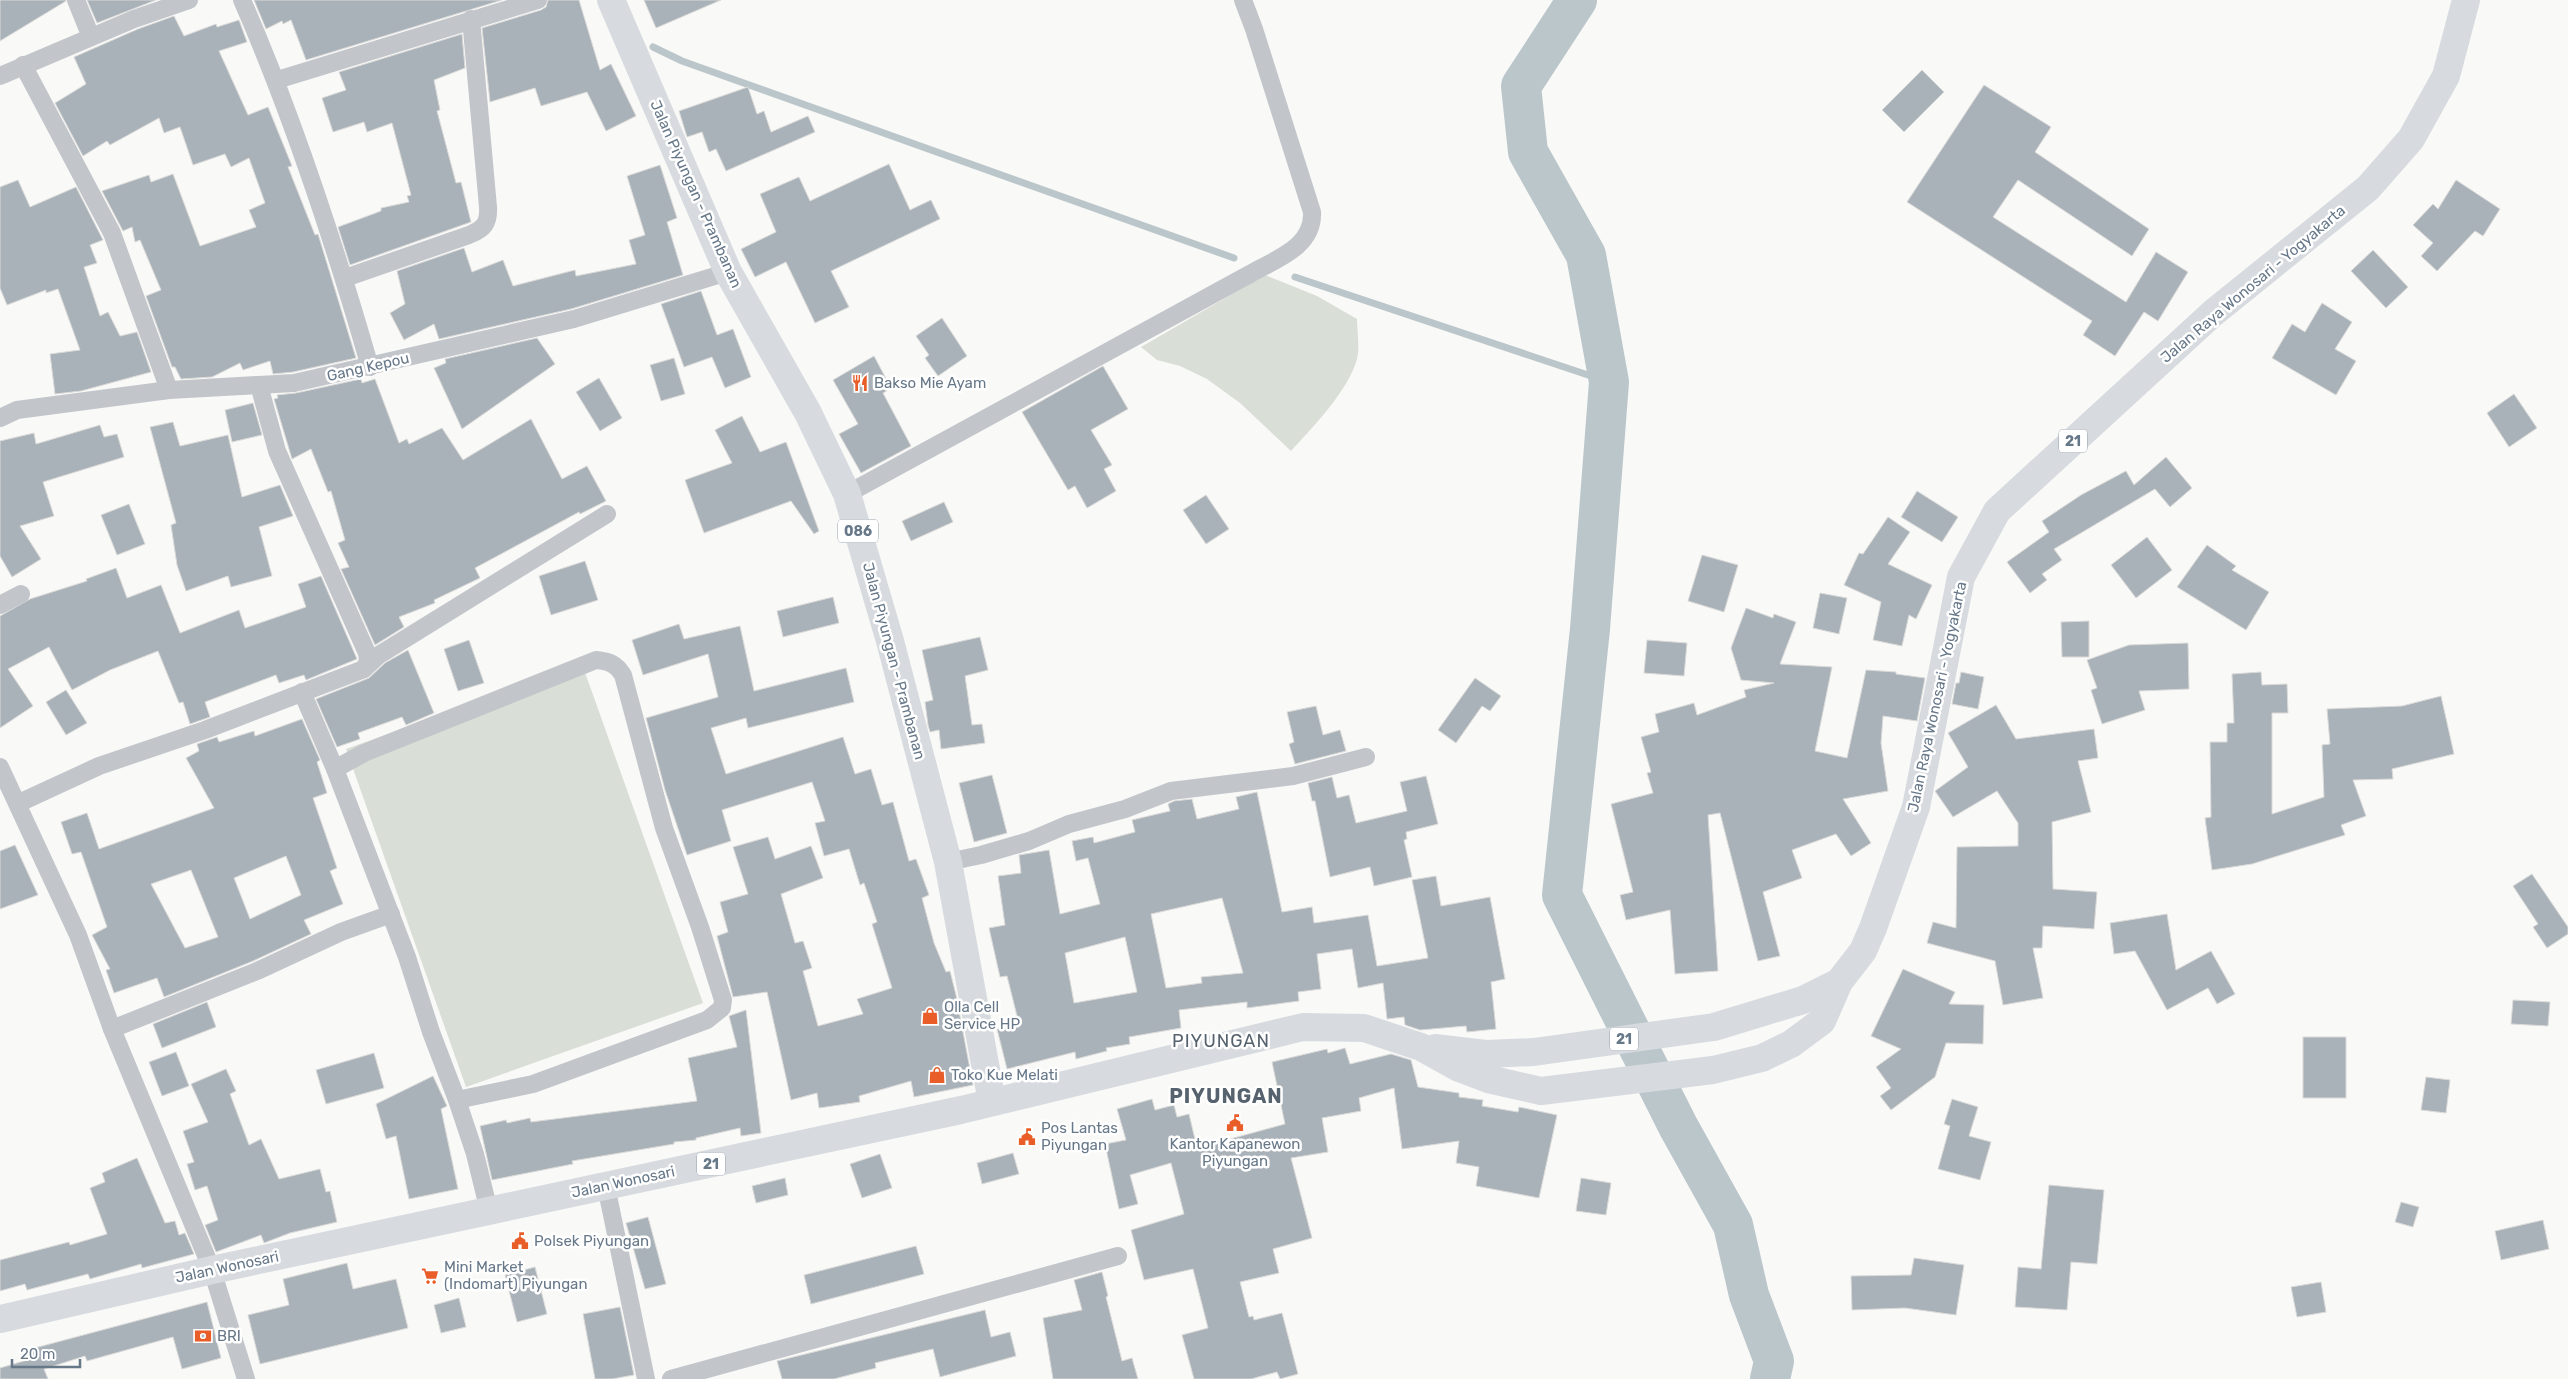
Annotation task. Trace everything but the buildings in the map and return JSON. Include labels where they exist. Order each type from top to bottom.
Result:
[{"type":"main road","name":"Jalan Piyungan - Prambanan","points":[[610,0],[728,272],[808,414],[847,494],[890,642],[948,862],[992,1102]]},
{"type":"main road","name":"Jalan Raya Wonosari - Yogyakarta","points":[[1589,1086],[1713,1070],[1762,1058],[1791,1044],[1822,1022],[1838,982],[1864,951],[1916,806],[1961,577],[1997,511],[2213,313],[2368,188],[2411,139],[2446,76],[2466,0]]},
{"type":"main road","name":"Jalan Raya Wonosari - Yogyakarta","points":[[1534,1052],[1714,1027],[1803,1000],[1838,982]]},
{"type":"main road","name":"Jalan Wonosari","points":[[0,1319],[212,1270],[992,1102],[1303,1027],[1364,1028],[1421,1047],[1459,1068],[1488,1079],[1541,1091],[1589,1086]]},
{"type":"main road","name":"Jalan Wonosari","points":[[1421,1047],[1486,1054],[1534,1052]]},
{"type":"street","points":[[76,0],[90,37]]},
{"type":"street","points":[[0,76],[90,37],[189,0]]},
{"type":"street","points":[[242,0],[277,80],[344,278],[370,367]]},
{"type":"street","points":[[277,80],[538,0]]},
{"type":"street","points":[[847,494],[1250,274],[1301,244],[1310,234],[1312,212],[1257,38],[1243,0]]},
{"type":"street","points":[[344,278],[469,235],[485,226],[489,218],[471,19]]},
{"type":"street","points":[[23,65],[112,233],[169,390]]},
{"type":"street","name":"Gang Kepou","points":[[0,418],[17,410],[169,390],[294,383],[574,319],[728,272]]},
{"type":"street","points":[[259,385],[277,451],[367,653],[368,661],[364,669]]},
{"type":"street","points":[[18,804],[99,766],[205,730],[364,669],[379,655],[607,514]]},
{"type":"street","points":[[0,605],[20,594]]},
{"type":"street","points":[[335,769],[364,754],[596,660],[608,661],[618,666],[623,675],[664,828],[700,927],[723,1000],[722,1008],[707,1020],[533,1084],[457,1100]]},
{"type":"street","points":[[302,692],[335,769],[391,914],[476,1154],[489,1211]]},
{"type":"street","points":[[948,862],[982,855],[1029,841],[1069,824],[1125,809],[1171,792],[1293,776],[1366,757]]},
{"type":"street","points":[[0,767],[78,935],[112,1029],[212,1270],[246,1379]]},
{"type":"street","points":[[112,1029],[257,971],[341,932],[391,914]]},
{"type":"street","points":[[606,1186],[646,1379]]},
{"type":"street","points":[[671,1379],[1118,1256]]},
{"type":"shaded area","points":[[1265,275],[1317,296],[1357,319],[1358,354],[1346,384],[1329,408],[1291,451],[1240,403],[1207,379],[1180,366],[1157,360],[1141,347]]},
{"type":"shaded area","points":[[582,664],[703,1003],[466,1087],[346,749]]},
{"type":"waterway","points":[[1577,0],[1521,86],[1528,152],[1586,255],[1609,382],[1590,629],[1562,895],[1678,1126],[1733,1225],[1749,1295],[1774,1361],[1770,1379]]},
{"type":"waterway","points":[[653,47],[682,61],[1234,258]]},
{"type":"waterway","points":[[1295,277],[1609,382]]},
{"type":"place","name":"Bakso Mie Ayam","points":[[860,383]]},
{"type":"place","name":"Olla Cell Service HP","points":[[930,1016]]},
{"type":"place","name":"Toko Kue Melati","points":[[937,1075]]},
{"type":"place","name":"Kantor Kapanewon Piyungan","points":[[1235,1123]]},
{"type":"place","name":"Pos Lantas Piyungan","points":[[1027,1137]]},
{"type":"place","name":"Polsek Piyungan","points":[[520,1241]]},
{"type":"place","name":"Mini Market (Indomart) Piyungan","points":[[430,1276]]},
{"type":"place","name":"BRI","points":[[203,1336]]},
{"type":"district","name":"PIYUNGAN","points":[[1221,1041]]},
{"type":"district","name":"PIYUNGAN","points":[[1226,1096]]}]
